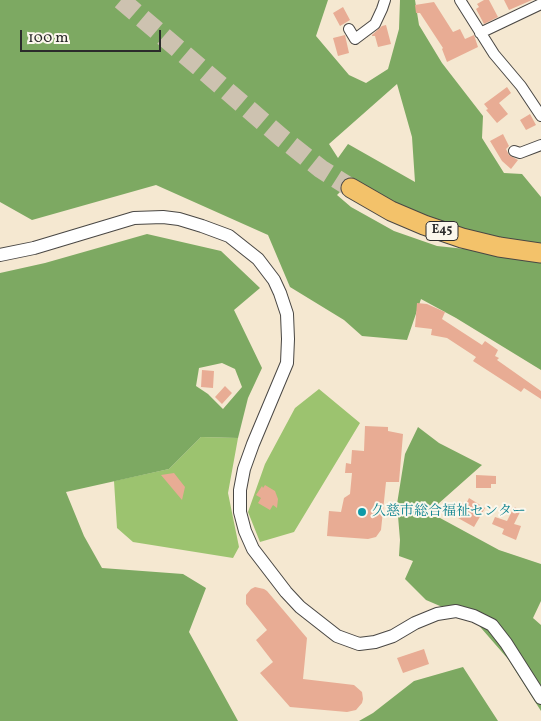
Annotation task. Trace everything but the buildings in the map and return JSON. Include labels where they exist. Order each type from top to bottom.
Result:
[{"type":"highway","name":"E45","points":[[351,188],[391,211],[462,238],[499,247],[541,253]]},
{"type":"street","points":[[349,29],[355,39],[375,24],[385,0]]},
{"type":"street","points":[[460,0],[494,54],[521,86],[541,116]]},
{"type":"street","points":[[480,33],[541,4]]},
{"type":"street","points":[[514,151],[520,152],[541,145]]},
{"type":"street","points":[[0,255],[34,248],[134,218],[163,217],[179,219],[229,236],[258,260],[274,280],[287,314],[287,363],[253,444],[244,469],[240,490],[245,531],[253,549],[300,607],[337,636],[359,644],[375,642],[393,636],[415,623],[437,614],[456,611],[474,616],[492,625],[506,643],[541,698]]},
{"type":"green space","points":[[0,0],[328,0],[316,36],[349,75],[366,83],[388,69],[399,29],[400,0],[415,0],[419,25],[442,63],[483,116],[482,138],[504,173],[522,174],[541,197],[541,244],[476,236],[409,210],[353,179],[337,195],[351,207],[394,231],[437,246],[541,257],[541,370],[421,299],[407,340],[362,336],[344,320],[290,287],[268,235],[156,185],[32,220],[0,202]],"holes":[[[397,84],[412,137],[415,182],[348,144],[338,158],[329,144]]]},
{"type":"green space","points":[[147,234],[221,251],[260,288],[234,310],[262,368],[248,398],[238,438],[201,437],[169,469],[66,492],[84,536],[102,568],[183,574],[206,588],[189,632],[238,721],[0,721],[0,273],[45,263]],"holes":[[[222,363],[235,369],[242,387],[223,409],[208,394],[196,386],[199,368]]]},
{"type":"green space","points":[[319,389],[360,423],[294,532],[260,542],[248,512],[265,464],[295,408]]},
{"type":"green space","points":[[418,427],[439,443],[482,465],[429,512],[499,550],[541,564],[541,601],[533,618],[541,625],[541,711],[508,659],[475,621],[426,600],[405,579],[413,561],[399,556],[400,540],[397,504],[405,454]]},
{"type":"green space","points":[[201,437],[238,438],[228,493],[239,547],[233,558],[133,542],[117,528],[114,481],[169,469]]},
{"type":"green space","points":[[463,667],[498,721],[359,721],[373,713],[414,681]]},
{"type":"tunnel","points":[[121,0],[282,138],[321,169],[351,188]]},
{"type":"place","name":"久慈市総合福祉センター","points":[[362,512]]}]
